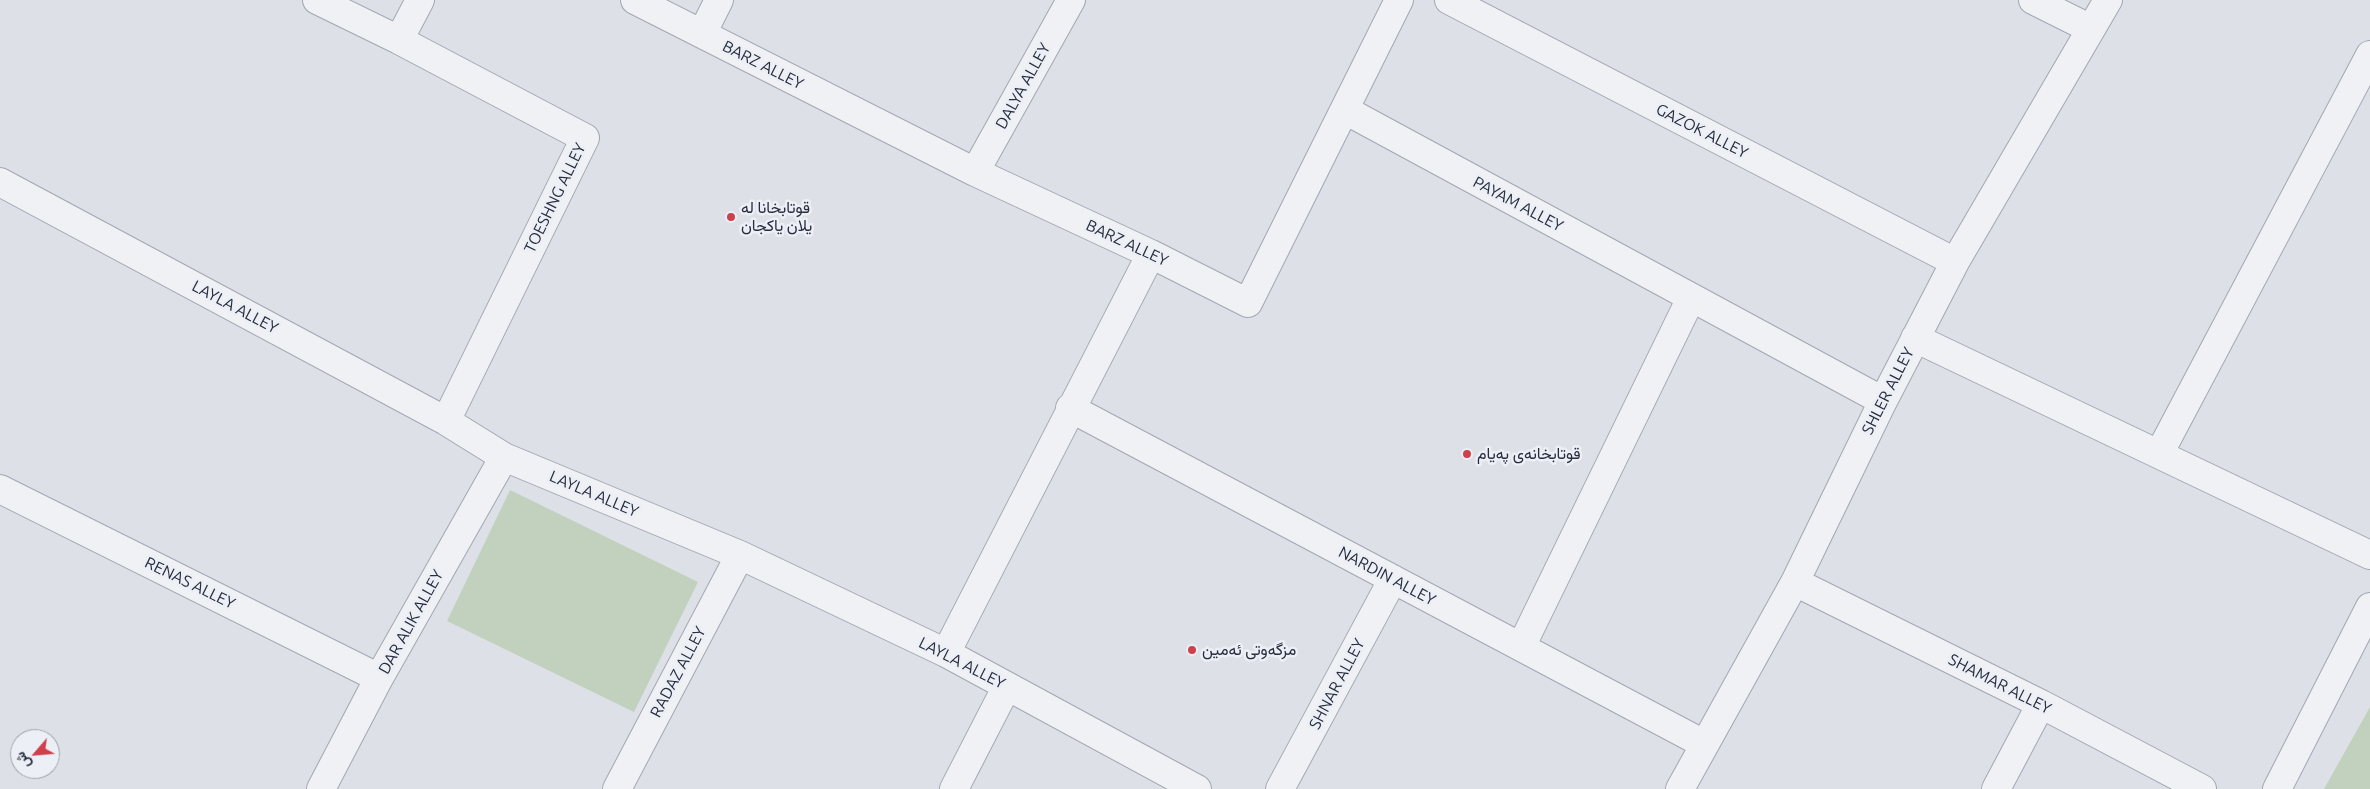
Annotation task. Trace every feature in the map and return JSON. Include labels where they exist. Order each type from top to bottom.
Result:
[{"type":"street","name":"TOESHNG ALLEY","points":[[317,0],[399,40],[585,138],[446,420]]},
{"type":"street","points":[[399,40],[420,0]]},
{"type":"street","name":"BARZ ALLEY","points":[[635,0],[975,172],[1151,254],[1248,303],[1399,0]]},
{"type":"street","name":"BARZ ALLEY","points":[[702,34],[720,0]]},
{"type":"street","name":"DALYA ALLEY","points":[[975,172],[1071,0]]},
{"type":"street","name":"GAZOK ALLEY","points":[[1449,0],[1955,262]]},
{"type":"street","points":[[2033,0],[2091,29]]},
{"type":"street","name":"SHLER ALLEY","points":[[1680,789],[1795,582],[1883,401],[1955,262],[2108,0]]},
{"type":"street","points":[[2159,454],[2370,55]]},
{"type":"street","name":"PAYAM ALLEY","points":[[1345,110],[1883,401]]},
{"type":"street","name":"LAYLA ALLEY","points":[[1,185],[446,420],[504,457],[740,555],[946,653],[1197,789]]},
{"type":"street","points":[[946,653],[1070,408],[1151,254]]},
{"type":"street","points":[[1521,647],[1692,298]]},
{"type":"street","points":[[1915,338],[2370,555]]},
{"type":"street","name":"NARDIN ALLEY","points":[[1070,408],[1704,744]]},
{"type":"street","name":"DAR ALIK ALLEY","points":[[321,789],[379,678],[504,457]]},
{"type":"street","name":"RENAS ALLEY","points":[[0,489],[379,678]]},
{"type":"street","name":"RADAZ ALLEY","points":[[617,789],[740,555]]},
{"type":"street","name":"SHNAR ALLEY","points":[[1280,789],[1393,579]]},
{"type":"street","name":"SHAMAR ALLEY","points":[[1795,582],[2041,704],[2202,789]]},
{"type":"street","points":[[2277,789],[2370,607]]},
{"type":"street","points":[[954,789],[1007,686]]},
{"type":"street","points":[[1996,789],[2041,704]]},
{"type":"green space","points":[[510,490],[698,582],[634,712],[447,621]]},
{"type":"green space","points":[[2370,707],[2370,789],[2324,789]]},
{"type":"place","name":"قوتابخانا له يلان ياكجان","points":[[731,217]]},
{"type":"place","name":"قوتابخانەی پەیام","points":[[1467,454]]},
{"type":"place","name":"مزگەوتی ئەمین","points":[[1192,650]]}]
